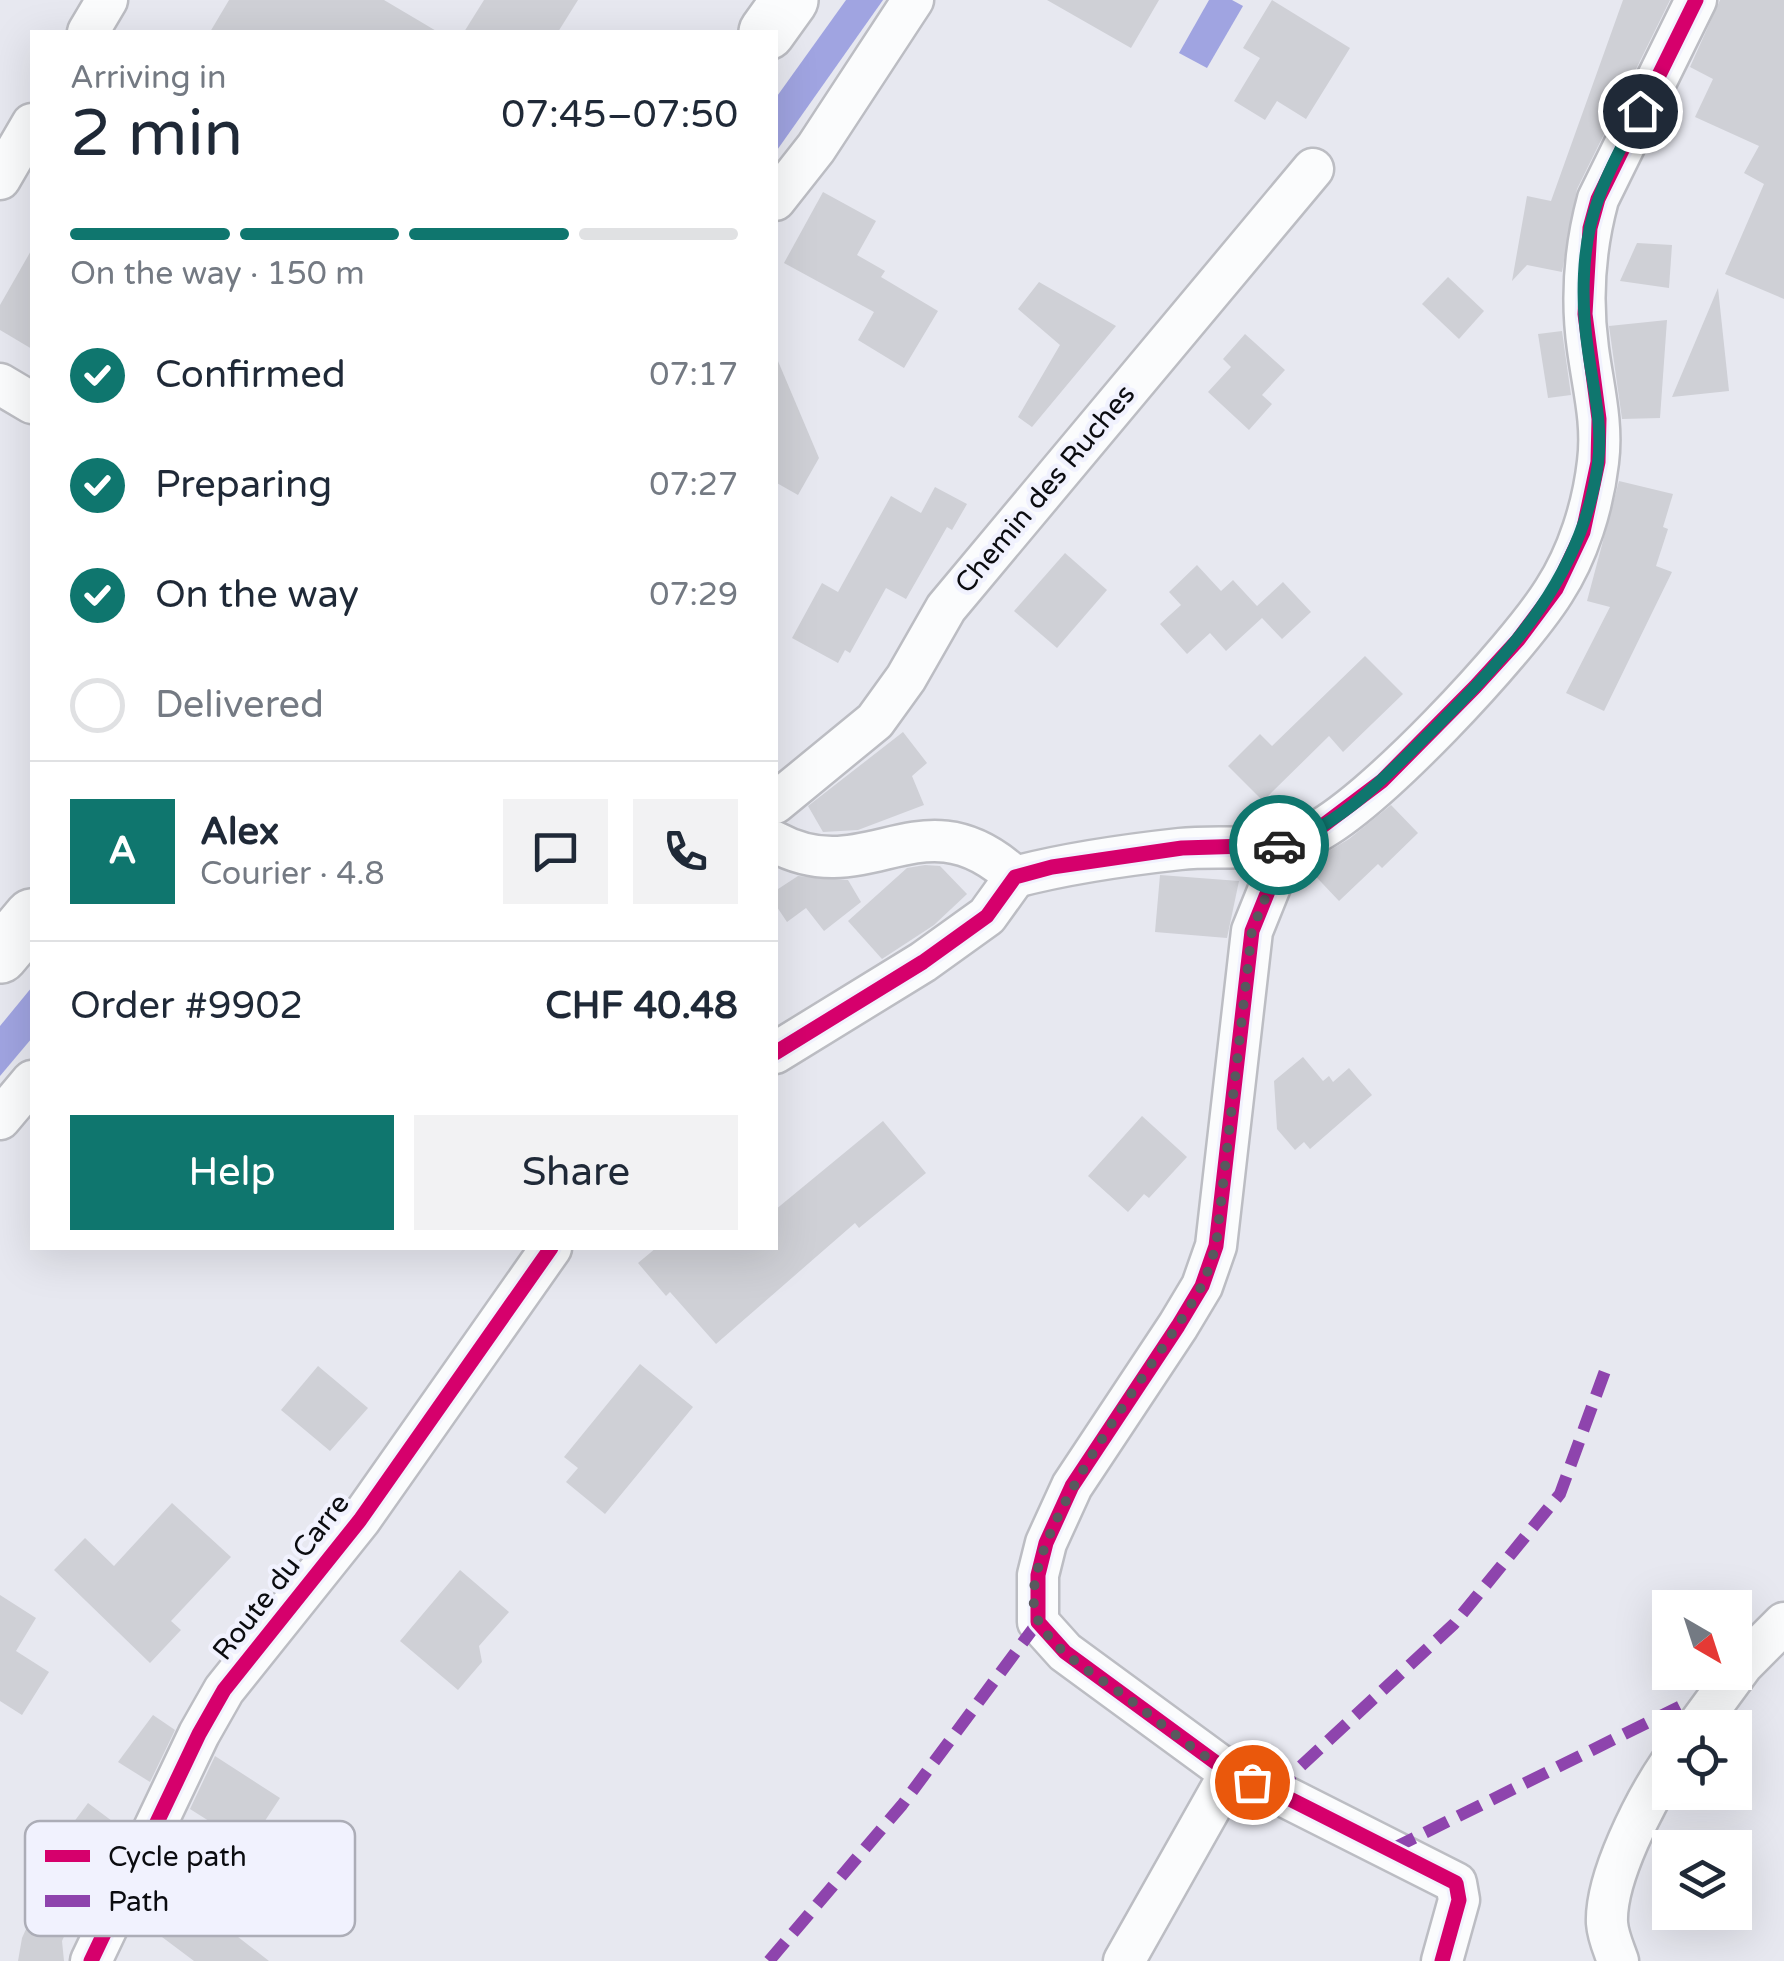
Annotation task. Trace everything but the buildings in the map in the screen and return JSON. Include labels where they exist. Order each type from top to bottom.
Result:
[{"type":"main road","points":[[768,30],[790,0]]},
{"type":"main road","points":[[0,955],[30,919]]},
{"type":"street","points":[[89,30],[107,0]]},
{"type":"street","points":[[778,196],[816,148],[913,0]]},
{"type":"street","points":[[778,1051],[923,962],[987,916],[1015,878],[1052,867],[1182,848],[1279,845],[1309,836],[1382,780],[1518,640],[1556,589],[1583,532],[1598,462],[1599,419],[1585,314],[1590,228],[1598,198],[1696,0]]},
{"type":"street","points":[[0,178],[30,127]]},
{"type":"street","name":"Chemin des Ruches","points":[[778,802],[875,721],[906,678],[946,608],[1312,169]]},
{"type":"street","points":[[0,384],[30,403]]},
{"type":"street","points":[[778,844],[789,850],[841,858],[934,839],[960,841],[982,850],[1015,878]]},
{"type":"street","points":[[1279,845],[1277,870],[1252,930],[1216,1246],[1202,1286],[1072,1486],[1046,1543],[1035,1602],[1038,1622],[1065,1652],[1230,1773],[1291,1799],[1456,1883],[1459,1900],[1442,1961]]},
{"type":"street","points":[[0,1119],[30,1084]]},
{"type":"street","name":"Route du Carre","points":[[158,1821],[224,1690],[360,1520],[549,1250]]},
{"type":"street","points":[[1709,1710],[1743,1664],[1784,1622]]},
{"type":"street","points":[[1124,1961],[1230,1773]]},
{"type":"street","points":[[1618,1961],[1607,1920],[1613,1888],[1652,1793]]},
{"type":"street","name":"Route du Carre","points":[[91,1961],[103,1936]]},
{"type":"water","points":[[846,0],[883,0],[778,149],[778,95]]},
{"type":"water","points":[[1209,0],[1232,0],[1243,6],[1207,68],[1179,53]]},
{"type":"water","points":[[30,989],[30,1040],[0,1076],[0,1026]]},
{"type":"marked path","points":[[1274,1791],[1454,1624],[1560,1494],[1605,1371]]},
{"type":"marked path","points":[[769,1961],[902,1805],[1038,1622]]},
{"type":"marked path","points":[[1392,1849],[1689,1702]]},
{"type":"cycle path","points":[[778,1051],[923,962],[987,916],[1015,877],[1052,867],[1182,848],[1279,845],[1309,836],[1382,781],[1518,640],[1556,589],[1583,532],[1598,462],[1599,419],[1585,314],[1590,228],[1598,199],[1696,0]]},
{"type":"cycle path","points":[[1279,845],[1277,869],[1252,931],[1216,1246],[1202,1286],[1072,1486],[1046,1543],[1038,1575],[1038,1622],[1065,1652],[1230,1773],[1274,1791],[1456,1883],[1459,1900],[1442,1961]]},
{"type":"cycle path","points":[[158,1821],[224,1690],[360,1520],[550,1250]]},
{"type":"cycle path","points":[[91,1961],[103,1936]]},
{"type":"way so far","points":[[1252,1782],[1230,1773],[1188,1745],[1065,1652],[1038,1622],[1035,1602],[1046,1543],[1072,1486],[1178,1326],[1202,1286],[1216,1246],[1238,1025],[1252,930],[1277,870],[1279,845]]},
{"type":"route","points":[[1279,845],[1309,836],[1382,780],[1518,640],[1556,589],[1583,532],[1598,462],[1599,419],[1585,314],[1590,228],[1598,198],[1640,111]]}]
